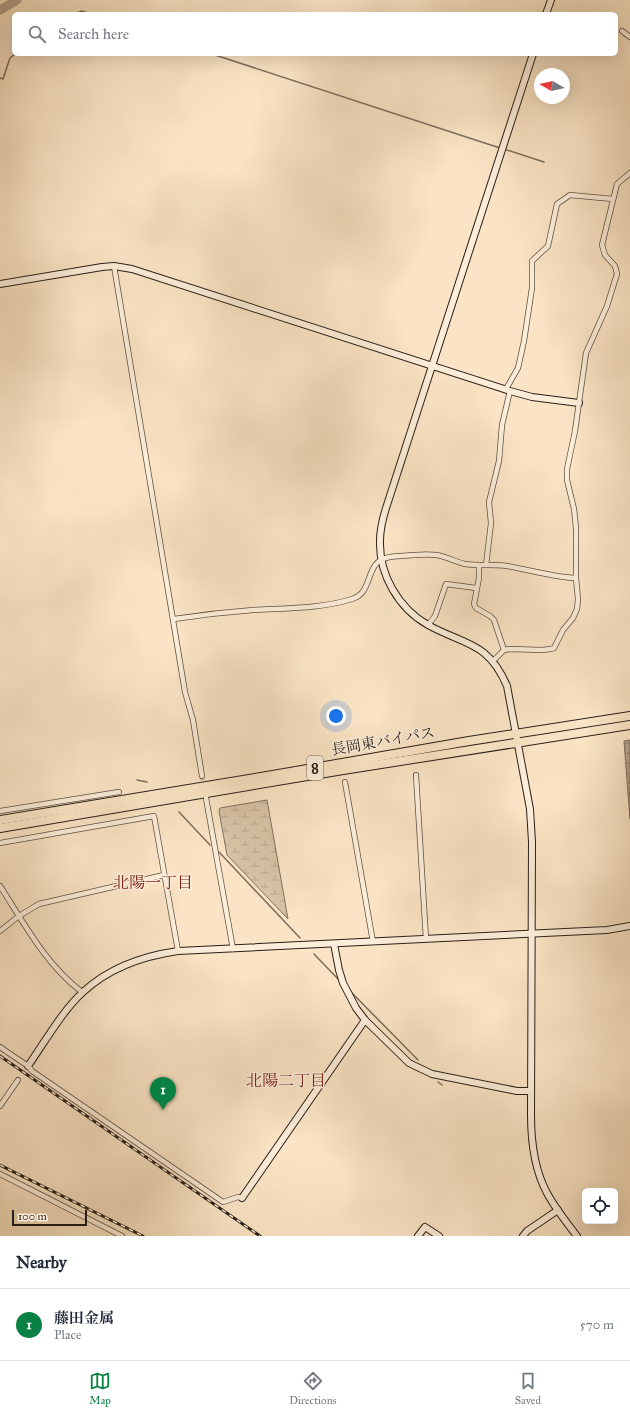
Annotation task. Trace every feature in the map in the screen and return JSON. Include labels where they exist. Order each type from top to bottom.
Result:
[{"type":"highway","name":"長岡東バイパス","points":[[0,828],[630,716]]},
{"type":"highway","name":"長岡東バイパス","points":[[0,820],[517,737],[630,725]]},
{"type":"street","points":[[547,12],[550,0]]},
{"type":"street","points":[[622,31],[630,37]]},
{"type":"street","points":[[531,56],[382,520],[380,542],[382,560],[391,586],[401,602],[419,620],[471,644],[493,661],[500,670],[507,686],[530,810],[532,842],[531,1125],[534,1156],[543,1185],[558,1210],[577,1236]]},
{"type":"street","points":[[493,661],[504,650],[514,648],[547,650],[554,648],[563,630],[573,618],[577,609],[576,528],[574,509],[567,480],[567,469],[573,440],[586,353],[607,306],[617,274],[617,269],[605,255],[602,245],[617,184],[630,173]]},
{"type":"street","points":[[486,564],[491,523],[489,502],[499,461],[502,425],[508,390],[518,368],[524,341],[532,288],[532,261],[548,246],[557,204],[570,195],[613,199]]},
{"type":"street","points":[[114,266],[186,692],[193,720],[202,776]]},
{"type":"street","points":[[0,284],[95,268],[114,266],[132,269],[158,276],[508,390],[532,397],[579,403]]},
{"type":"street","points":[[174,619],[234,611],[305,608],[353,599],[363,593],[373,567],[382,560],[390,557],[434,555],[462,563],[506,566],[563,578],[576,578]]},
{"type":"street","points":[[479,565],[479,578],[474,604],[476,608],[494,620],[504,650]]},
{"type":"street","points":[[428,625],[435,616],[446,584],[476,588]]},
{"type":"street","points":[[416,775],[426,939]]},
{"type":"street","points":[[345,782],[373,942]]},
{"type":"street","points":[[0,811],[119,792]]},
{"type":"street","points":[[206,798],[233,949]]},
{"type":"street","points":[[0,842],[154,816],[178,951]]},
{"type":"street","points":[[0,931],[19,916],[39,904],[164,875]]},
{"type":"street","points":[[0,886],[42,950],[73,985],[82,992]]},
{"type":"street","points":[[28,1066],[82,992],[104,975],[128,964],[153,956],[178,951],[607,930],[630,926]]},
{"type":"street","points":[[334,944],[339,970],[349,996],[365,1020],[409,1063],[432,1074],[444,1077],[517,1091],[531,1091]]},
{"type":"street","points":[[0,1047],[28,1066],[32,1071],[223,1202],[238,1197],[242,1198],[365,1020]]},
{"type":"street","points":[[0,1106],[18,1080]]},
{"type":"street","points":[[0,1174],[122,1236]]},
{"type":"street","points":[[523,1236],[527,1231],[558,1210]]},
{"type":"street","points":[[418,1236],[425,1227],[439,1236]]},
{"type":"green space","points":[[267,800],[288,919],[227,855],[219,811],[220,808]]},
{"type":"water","points":[[630,740],[630,819],[624,741]]},
{"type":"waterway","points":[[0,10],[17,0]]},
{"type":"waterway","points":[[79,12],[85,12]]},
{"type":"waterway","points":[[0,78],[3,79],[10,58],[12,56]]},
{"type":"waterway","points":[[218,56],[500,148]]},
{"type":"waterway","points":[[504,149],[544,162]]},
{"type":"waterway","points":[[137,780],[147,782]]},
{"type":"waterway","points":[[179,812],[210,845]]},
{"type":"waterway","points":[[219,852],[300,938]]},
{"type":"waterway","points":[[314,954],[339,980]]},
{"type":"waterway","points":[[351,992],[418,1060]]},
{"type":"waterway","points":[[438,1082],[442,1085]]},
{"type":"tunnel","points":[[202,776],[204,788]]},
{"type":"railway","points":[[0,1056],[260,1236]]},
{"type":"railway","points":[[0,1165],[143,1236]]},
{"type":"place","name":"藤田金属","points":[[163,1110]]},
{"type":"district","name":"北陽一丁目","points":[[153,882]]},
{"type":"district","name":"北陽二丁目","points":[[286,1080]]}]
